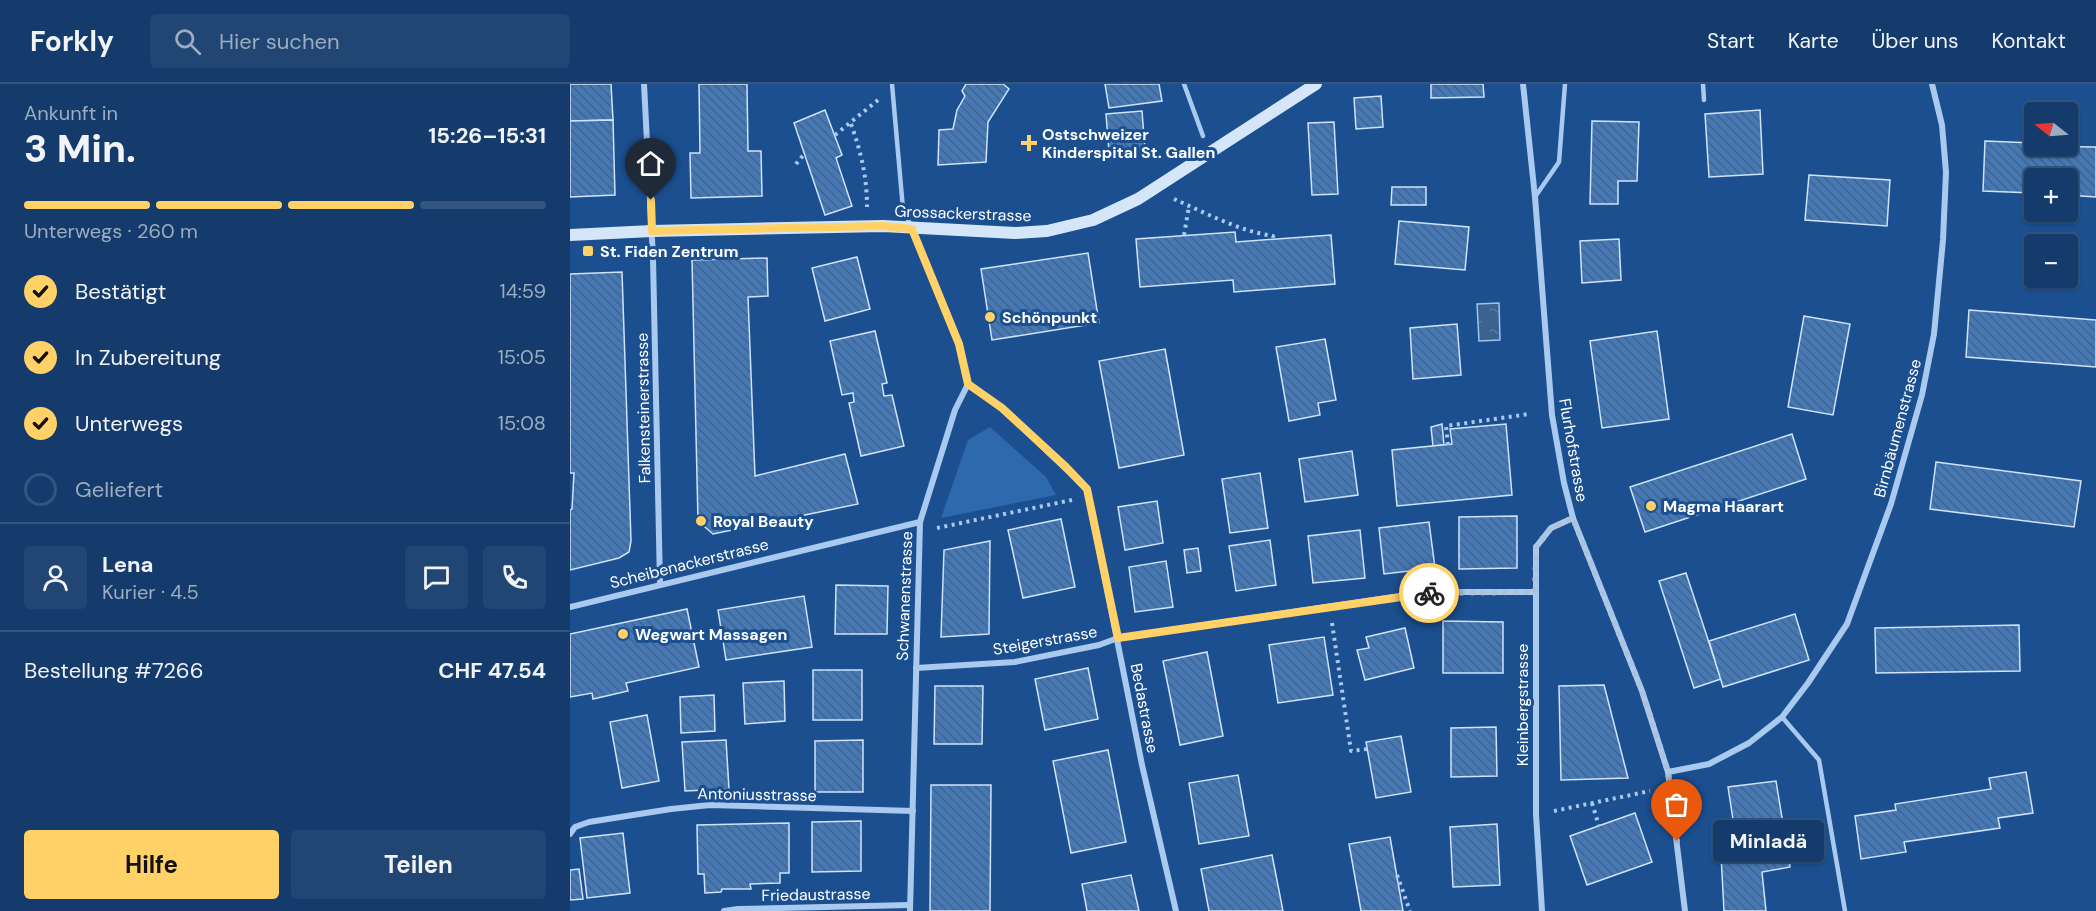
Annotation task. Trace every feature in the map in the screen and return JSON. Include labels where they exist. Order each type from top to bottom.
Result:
[{"type":"street","name":"Falkensteinerstrasse","points":[[644,84],[652,231],[660,584]]},
{"type":"street","name":"Grossackerstrasse","points":[[570,235],[883,226],[1015,233],[1047,231],[1093,220],[1138,199],[1316,84]]},
{"type":"street","name":"Flurhofstrasse","points":[[1523,84],[1535,197],[1552,415],[1564,483],[1573,518],[1642,691],[1668,772],[1685,911]]},
{"type":"street","name":"Birnbäumenstrasse","points":[[1668,772],[1709,764],[1749,743],[1782,717],[1808,684],[1847,624],[1891,504],[1922,395],[1934,334],[1943,240],[1946,172],[1942,124],[1932,84]]},
{"type":"street","points":[[912,229],[959,344],[968,384]]},
{"type":"street","name":"Schwanenstrasse","points":[[910,908],[920,522],[955,410],[968,384]]},
{"type":"street","name":"Bedastrasse","points":[[968,384],[1002,408],[1087,489],[1142,765],[1176,911]]},
{"type":"street","name":"Kleinbergstrasse","points":[[1542,911],[1536,814],[1536,547],[1551,528],[1573,518]]},
{"type":"street","name":"Scheibenackerstrasse","points":[[570,607],[920,522]]},
{"type":"street","name":"Steigerstrasse","points":[[916,668],[1015,662],[1099,645],[1118,638],[1407,595],[1449,592],[1535,592]]},
{"type":"street","name":"Antoniusstrasse","points":[[570,834],[575,827],[589,822],[710,805],[913,811]]},
{"type":"street","name":"Friedaustrasse","points":[[723,911],[910,908]]},
{"type":"lane","points":[[1184,84],[1203,136]]},
{"type":"lane","points":[[1535,197],[1559,162],[1565,84]]},
{"type":"lane","points":[[1703,84],[1704,100]]},
{"type":"lane","points":[[892,86],[903,209],[912,229]]},
{"type":"lane","points":[[1782,717],[1819,760],[1845,911]]},
{"type":"path","points":[[835,135],[892,86]]},
{"type":"path","points":[[850,124],[860,149],[867,181],[867,208]]},
{"type":"path","points":[[796,164],[805,153]]},
{"type":"path","points":[[1174,199],[1254,232],[1273,236],[1274,241]]},
{"type":"path","points":[[1184,235],[1189,206]]},
{"type":"path","points":[[1448,445],[1446,426],[1529,414]]},
{"type":"path","points":[[920,522],[936,528],[1072,500]]},
{"type":"path","points":[[1330,607],[1351,751],[1367,749]]},
{"type":"path","points":[[1536,814],[1650,791]]},
{"type":"path","points":[[1592,803],[1599,826]]},
{"type":"path","points":[[1397,875],[1410,911]]},
{"type":"shaded area","points":[[990,427],[1046,477],[1056,495],[941,518],[968,440]]},
{"type":"water","points":[[1499,303],[1500,340],[1479,341],[1477,304]]},
{"type":"building","points":[[570,84],[611,84],[613,120],[570,121]]},
{"type":"building","points":[[699,84],[747,84],[748,151],[761,151],[762,196],[691,198],[690,153],[700,153]]},
{"type":"building","points":[[966,84],[1003,84],[1009,89],[988,122],[986,162],[938,165],[939,130],[953,129],[957,110],[965,96],[962,91]]},
{"type":"building","points":[[1105,84],[1159,84],[1162,101],[1109,108]]},
{"type":"building","points":[[1431,84],[1483,84],[1484,97],[1431,98]]},
{"type":"building","points":[[1381,96],[1383,127],[1356,129],[1354,98]]},
{"type":"building","points":[[825,110],[842,155],[836,158],[852,206],[825,215],[794,123]]},
{"type":"building","points":[[1760,110],[1763,174],[1709,177],[1705,114]]},
{"type":"building","points":[[1142,111],[1145,149],[1109,152],[1106,114]]},
{"type":"building","points":[[613,120],[615,195],[570,197],[570,121]]},
{"type":"building","points":[[1592,121],[1639,122],[1637,181],[1618,181],[1618,204],[1590,204]]},
{"type":"building","points":[[1334,122],[1338,194],[1312,195],[1308,123]]},
{"type":"building","points":[[1985,141],[2024,143],[2024,156],[2078,156],[2078,147],[2096,147],[2096,197],[2078,196],[2078,168],[2024,168],[2024,193],[1983,191]]},
{"type":"building","points":[[1809,175],[1890,180],[1887,226],[1805,220]]},
{"type":"building","points":[[1392,187],[1426,187],[1426,205],[1391,205]]},
{"type":"building","points":[[1399,221],[1469,227],[1465,270],[1395,264]]},
{"type":"building","points":[[1235,232],[1236,242],[1331,235],[1335,284],[1234,292],[1233,280],[1140,287],[1136,239]]},
{"type":"building","points":[[1619,239],[1621,280],[1582,283],[1580,241]]},
{"type":"building","points":[[1088,253],[1099,323],[992,340],[981,269]]},
{"type":"building","points":[[857,257],[870,309],[825,321],[812,268]]},
{"type":"building","points":[[767,258],[768,296],[748,297],[755,476],[845,454],[858,504],[713,534],[698,521],[692,260]]},
{"type":"building","points":[[622,272],[631,541],[629,552],[619,558],[570,570],[570,510],[572,509],[574,473],[570,473],[570,274]]},
{"type":"building","points":[[1969,310],[2096,320],[2096,367],[1966,357]]},
{"type":"building","points":[[1804,316],[1850,324],[1833,415],[1788,407]]},
{"type":"building","points":[[1457,324],[1461,375],[1413,379],[1410,328]]},
{"type":"building","points":[[875,331],[887,383],[882,384],[884,396],[892,395],[904,446],[861,456],[849,403],[854,402],[853,393],[842,395],[830,341]]},
{"type":"building","points":[[1657,331],[1669,419],[1602,428],[1590,341]]},
{"type":"building","points":[[1325,339],[1336,400],[1318,403],[1320,415],[1289,421],[1276,347]]},
{"type":"building","points":[[1165,349],[1184,455],[1119,468],[1099,361]]},
{"type":"building","points":[[1442,424],[1444,445],[1433,446],[1431,427]]},
{"type":"building","points":[[1506,424],[1512,495],[1397,506],[1392,450],[1452,444],[1450,429]]},
{"type":"building","points":[[1792,434],[1806,479],[1645,532],[1630,487]]},
{"type":"building","points":[[1352,451],[1358,495],[1305,502],[1299,459]]},
{"type":"building","points":[[1936,462],[2081,481],[2074,527],[1930,509]]},
{"type":"building","points":[[1260,473],[1268,528],[1230,533],[1222,479]]},
{"type":"building","points":[[1157,501],[1163,543],[1125,550],[1118,507]]},
{"type":"building","points":[[1517,516],[1517,568],[1459,569],[1459,517]]},
{"type":"building","points":[[1061,519],[1075,587],[1023,598],[1008,530]]},
{"type":"building","points":[[1429,522],[1435,568],[1384,574],[1379,528]]},
{"type":"building","points":[[1360,530],[1365,578],[1313,583],[1308,536]]},
{"type":"building","points":[[1270,540],[1276,585],[1236,591],[1229,546]]},
{"type":"building","points":[[990,541],[989,634],[941,637],[944,550]]},
{"type":"building","points":[[1198,548],[1201,571],[1187,573],[1184,550]]},
{"type":"building","points":[[1166,561],[1173,607],[1135,612],[1129,567]]},
{"type":"building","points":[[1686,573],[1721,679],[1694,688],[1659,581]]},
{"type":"building","points":[[836,585],[888,586],[887,634],[835,634]]},
{"type":"building","points":[[804,596],[812,647],[726,660],[718,610]]},
{"type":"building","points":[[687,609],[699,667],[626,683],[628,691],[593,699],[592,693],[570,697],[570,634]]},
{"type":"building","points":[[1795,614],[1809,660],[1723,687],[1709,641]]},
{"type":"building","points":[[1443,621],[1503,622],[1503,673],[1443,673]]},
{"type":"building","points":[[2019,625],[2020,671],[1876,673],[1875,628]]},
{"type":"building","points":[[1405,628],[1414,668],[1365,680],[1357,650],[1369,648],[1366,637]]},
{"type":"building","points":[[1324,637],[1333,695],[1278,703],[1269,645]]},
{"type":"building","points":[[1207,652],[1223,736],[1180,745],[1163,661]]},
{"type":"building","points":[[1088,668],[1098,719],[1045,730],[1035,679]]},
{"type":"building","points":[[813,670],[862,670],[862,720],[813,720]]},
{"type":"building","points":[[784,681],[785,721],[745,724],[743,683]]},
{"type":"building","points":[[1604,685],[1628,778],[1561,780],[1559,686]]},
{"type":"building","points":[[935,686],[983,686],[982,744],[934,744]]},
{"type":"building","points":[[714,695],[715,731],[681,733],[680,697]]},
{"type":"building","points":[[647,715],[659,781],[622,788],[610,722]]},
{"type":"building","points":[[1496,727],[1497,776],[1451,777],[1451,728]]},
{"type":"building","points":[[1401,736],[1411,792],[1376,798],[1366,742]]},
{"type":"building","points":[[726,740],[729,789],[685,791],[682,742]]},
{"type":"building","points":[[863,740],[863,792],[815,792],[815,741]]},
{"type":"building","points":[[1108,750],[1126,842],[1071,853],[1053,761]]},
{"type":"building","points":[[2026,772],[2033,813],[1998,818],[2000,828],[1904,842],[1906,852],[1861,859],[1855,816],[1896,810],[1895,804],[1991,789],[1989,778]]},
{"type":"building","points":[[1238,775],[1249,836],[1199,844],[1189,783]]},
{"type":"building","points":[[1776,781],[1790,867],[1762,872],[1766,911],[1724,911],[1721,855],[1738,852],[1728,787]]},
{"type":"building","points":[[931,785],[991,785],[990,911],[930,911]]},
{"type":"building","points":[[1635,813],[1652,862],[1587,885],[1570,836]]},
{"type":"building","points":[[861,821],[861,871],[812,872],[812,822]]},
{"type":"building","points":[[789,823],[789,873],[780,873],[780,883],[750,884],[751,889],[722,889],[721,892],[705,893],[704,874],[698,874],[697,825]]},
{"type":"building","points":[[1497,824],[1500,885],[1453,887],[1450,827]]},
{"type":"building","points":[[623,833],[630,893],[587,898],[580,838]]},
{"type":"building","points":[[1390,837],[1403,911],[1361,911],[1349,844]]},
{"type":"building","points":[[1272,855],[1283,911],[1209,911],[1201,869]]},
{"type":"building","points":[[579,869],[583,899],[570,900],[570,870]]},
{"type":"building","points":[[1131,875],[1139,911],[1087,911],[1082,884]]},
{"type":"way so far","points":[[1429,593],[1535,592],[1536,547],[1551,528],[1573,518],[1642,691],[1655,731],[1668,772],[1677,841]]},
{"type":"place","name":"Ostschweizer Kinderspital St. Gallen","points":[[1029,143]]},
{"type":"place","name":"St. Fiden Zentrum","points":[[588,251]]},
{"type":"place","name":"Schönpunkt","points":[[990,317]]},
{"type":"place","name":"Magma Haarart","points":[[1651,506]]},
{"type":"place","name":"Royal Beauty","points":[[701,521]]},
{"type":"place","name":"Wegwart Massagen","points":[[623,634]]},
{"type":"place","name":"Minladä","points":[[1677,841]]},
{"type":"route","points":[[651,200],[652,231],[883,226],[912,229],[959,344],[968,384],[1002,408],[1087,489],[1118,638],[1429,593]]}]
